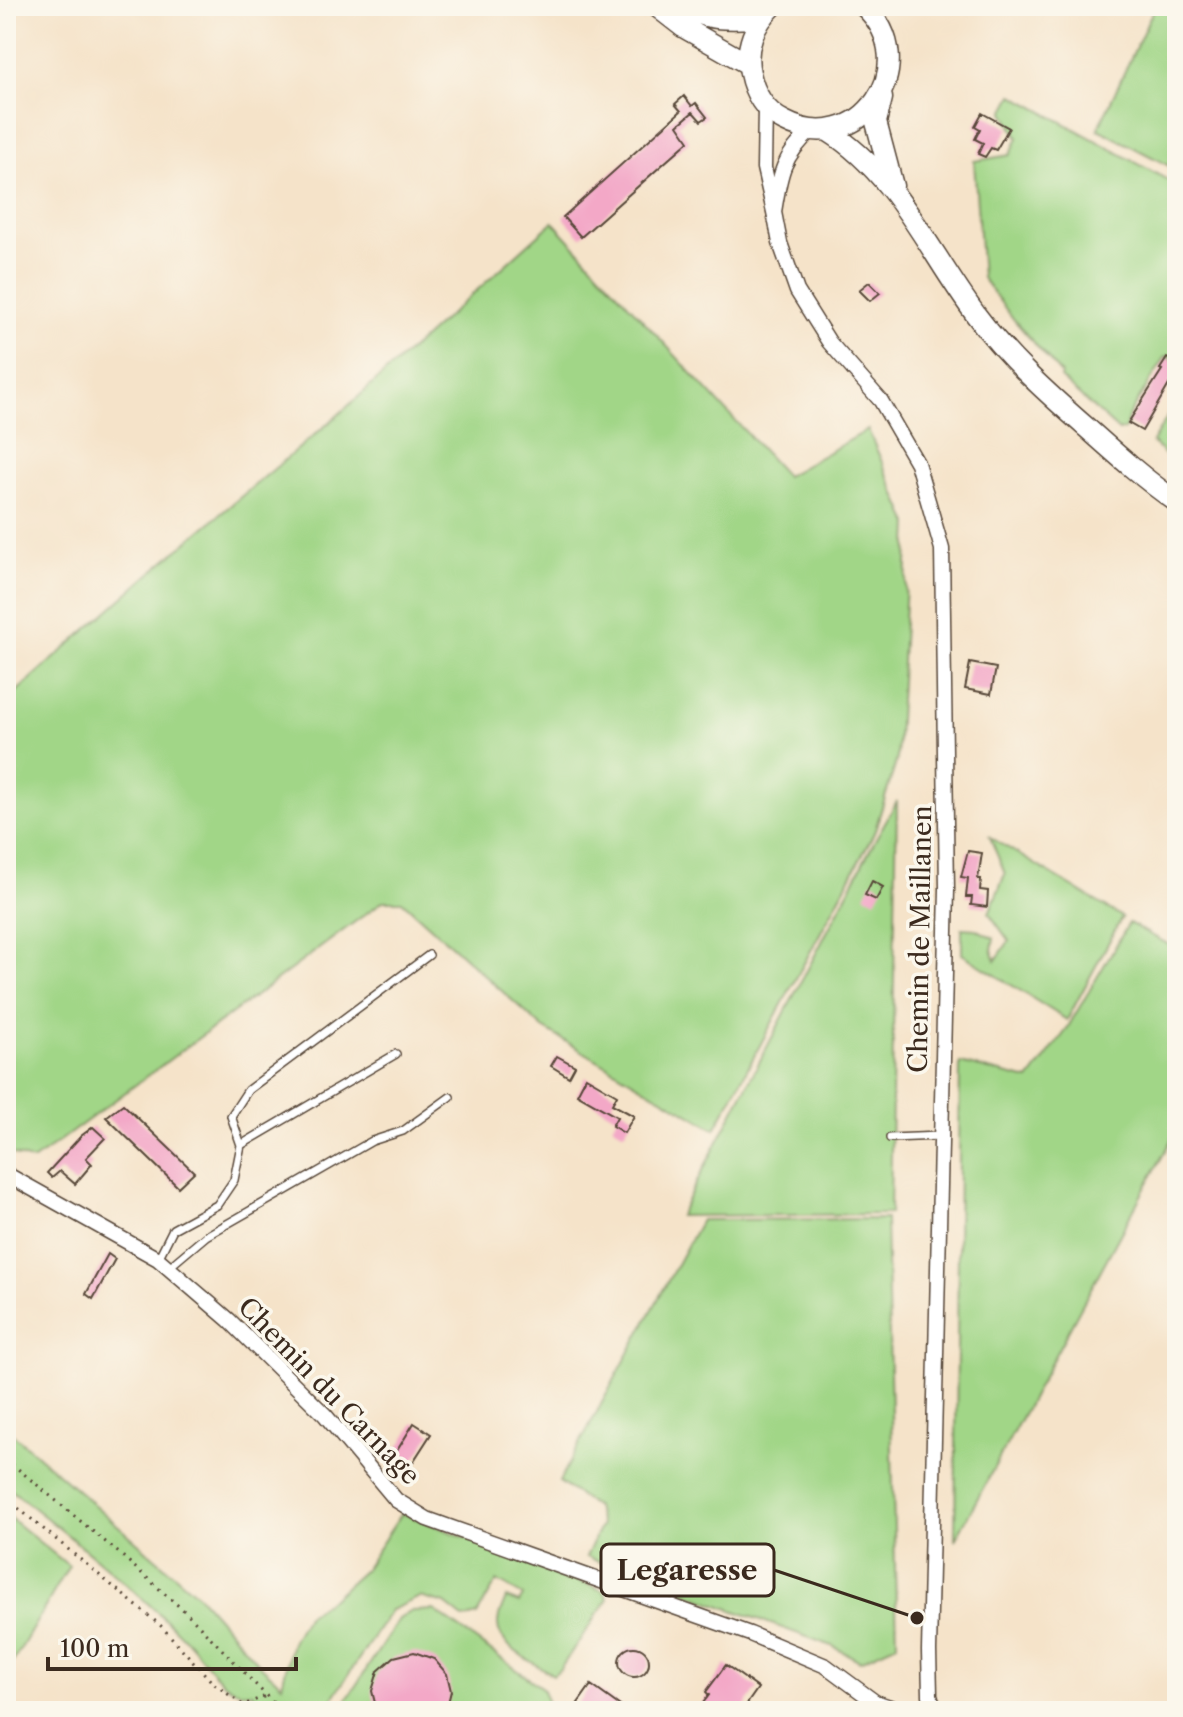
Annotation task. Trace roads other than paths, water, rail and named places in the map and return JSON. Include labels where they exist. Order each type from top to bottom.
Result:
[{"type":"main road","points":[[656,6],[683,27],[748,64]]},
{"type":"main road","points":[[681,6],[716,21],[769,9]]},
{"type":"main road","points":[[864,6],[884,30],[889,48],[890,67],[876,122],[888,174],[898,197]]},
{"type":"main road","points":[[769,9],[751,40],[748,64],[753,87],[765,107],[778,119],[819,131],[850,145],[898,197],[978,317],[1029,376],[1149,483],[1177,502]]},
{"type":"main road","points":[[819,131],[846,126],[863,116],[876,102],[885,85]]},
{"type":"street","name":"Chemin de Maillanen","points":[[765,107],[764,168],[780,243],[797,291],[829,342],[881,401],[917,463],[942,549],[947,889],[929,1651],[930,1695],[935,1711]]},
{"type":"street","points":[[774,212],[780,177],[791,150],[819,131]]},
{"type":"street","name":"Chemin du Carnage","points":[[6,1174],[163,1264],[229,1320],[325,1415],[396,1500],[427,1519],[750,1634],[826,1666],[874,1706],[902,1711]]},
{"type":"lane","points":[[163,1264],[173,1229],[217,1205],[234,1180],[241,1145],[231,1116],[248,1090],[429,955]]},
{"type":"lane","points":[[241,1145],[396,1054]]},
{"type":"lane","points":[[163,1264],[372,1141],[403,1131],[450,1097]]},
{"type":"lane","points":[[890,1138],[941,1136]]},
{"type":"place","name":"Legaresse","points":[[917,1618]]}]
